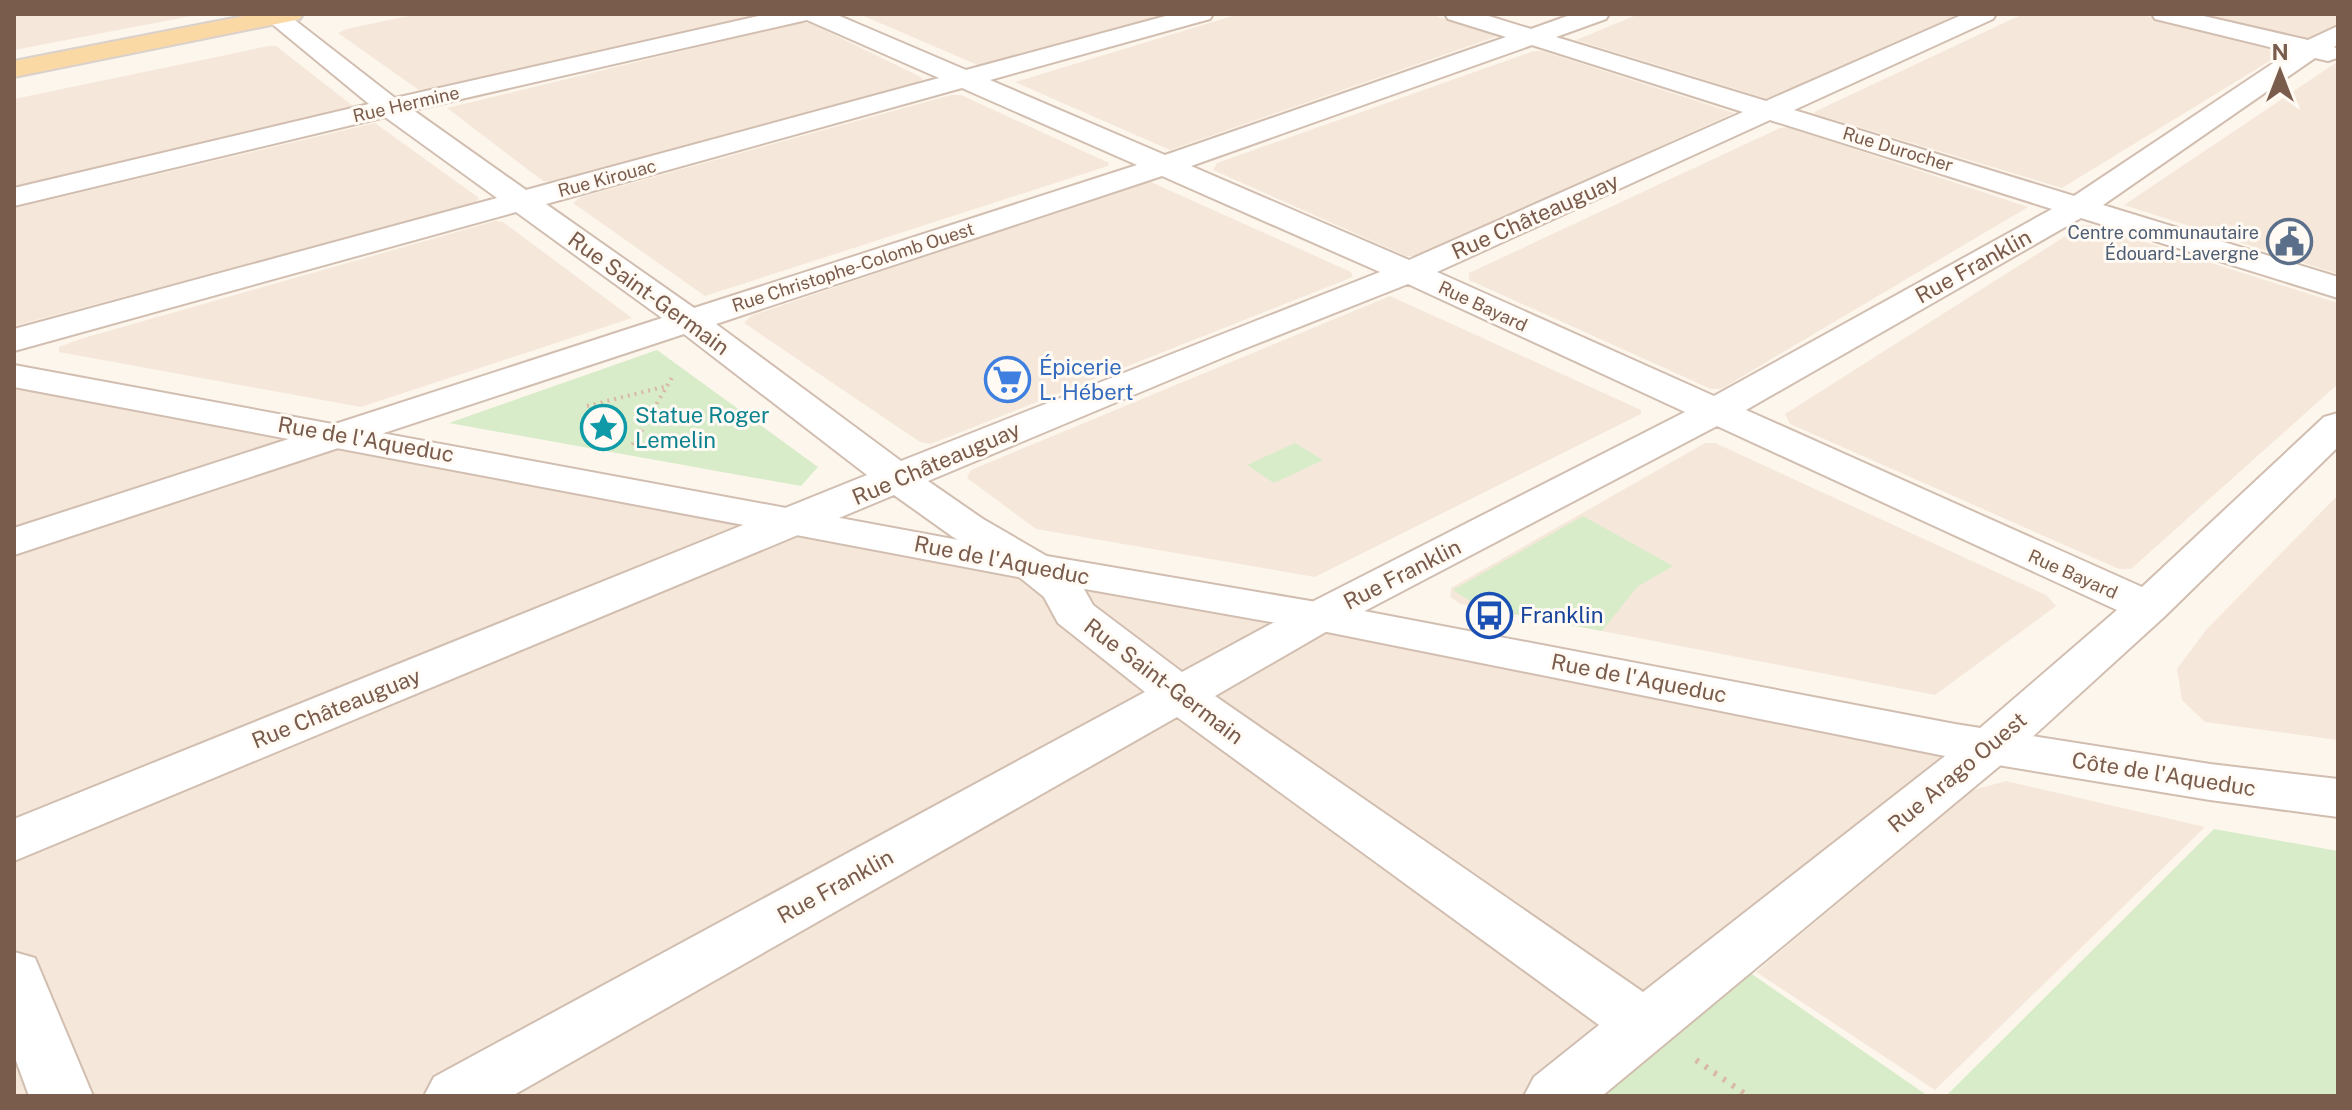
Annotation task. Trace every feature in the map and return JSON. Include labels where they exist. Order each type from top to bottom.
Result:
[{"type":"main road","points":[[14,69],[280,15]]},
{"type":"street","name":"Rue Hermine","points":[[14,197],[800,14]]},
{"type":"street","name":"Rue Bayard","points":[[814,14],[1409,272],[2148,607]]},
{"type":"street","name":"Rue Kirouac","points":[[14,340],[1201,14]]},
{"type":"street","name":"Rue Durocher","points":[[1457,14],[2338,288]]},
{"type":"street","name":"Rue Christophe-Colomb Ouest","points":[[14,542],[1163,166],[1536,38],[1597,14]]},
{"type":"street","name":"Rue Châteauguay","points":[[14,841],[1209,350],[1409,272],[1984,14]]},
{"type":"street","points":[[2164,14],[2329,46]]},
{"type":"street","name":"Rue Saint-Germain","points":[[280,15],[390,107],[688,320],[897,478],[968,528],[1034,567],[1063,590],[1074,613],[1180,695],[1665,1039]]},
{"type":"street","name":"Rue Franklin","points":[[456,1096],[1320,616],[1714,412],[2080,206],[2329,46]]},
{"type":"street","name":"Rue de l'Aqueduc","points":[[14,376],[343,434],[1034,567],[1320,616],[1990,747]]},
{"type":"street","name":"Rue Arago Ouest","points":[[1556,1096],[1665,1039],[2148,607],[2338,425]]},
{"type":"street","name":"Côte de l'Aqueduc","points":[[1990,747],[2198,781],[2338,798]]},
{"type":"street","points":[[14,975],[61,1096]]},
{"type":"path","points":[[632,447],[675,373]]},
{"type":"path","points":[[1665,1039],[1748,1096]]},
{"type":"shaded area","points":[[14,14],[202,14],[14,50]]},
{"type":"shaded area","points":[[418,14],[773,14],[423,93],[338,33]]},
{"type":"shaded area","points":[[859,14],[1168,14],[980,66]]},
{"type":"shaded area","points":[[1239,14],[1430,14],[1498,36],[1170,150],[1015,82]]},
{"type":"shaded area","points":[[1639,14],[1959,14],[1768,99],[1576,40]]},
{"type":"shaded area","points":[[2023,14],[2138,14],[2286,51],[2062,188],[1814,112]]},
{"type":"shaded area","points":[[2191,14],[2338,14],[2338,25],[2311,41]]},
{"type":"shaded area","points":[[797,23],[810,23],[923,78],[920,82],[552,182],[543,181],[447,108]]},
{"type":"shaded area","points":[[276,46],[353,106],[351,109],[14,188],[14,99]]},
{"type":"shaded area","points":[[1534,51],[1734,113],[1416,256],[1406,256],[1213,170],[1217,163]]},
{"type":"shaded area","points":[[2337,62],[2338,274],[2124,205]]},
{"type":"shaded area","points":[[951,95],[961,95],[1109,163],[1108,166],[705,296],[573,203],[581,197]]},
{"type":"shaded area","points":[[375,123],[479,198],[475,203],[14,326],[14,208]]},
{"type":"shaded area","points":[[1788,127],[2028,207],[1721,389],[1711,389],[1469,280],[1469,273],[1780,128]]},
{"type":"shaded area","points":[[1151,182],[1351,272],[1353,277],[931,444],[920,442],[744,323],[751,316]]},
{"type":"shaded area","points":[[495,221],[503,222],[632,318],[361,407],[59,352],[59,347],[80,339]]},
{"type":"shaded area","points":[[2083,225],[2338,303],[2338,384],[2131,569],[2119,569],[1790,424],[1785,414]]},
{"type":"shaded area","points":[[1390,296],[1641,410],[1641,414],[1315,577],[1036,529],[967,478],[971,470]]},
{"type":"shaded area","points":[[14,377],[1990,747],[1556,1096],[14,1096]]},
{"type":"shaded area","points":[[1705,443],[1715,443],[2046,595],[2056,606],[1935,695],[1461,604],[1450,597],[1451,588]]},
{"type":"shaded area","points":[[2338,495],[2338,740],[2205,722],[2182,700],[2177,669],[2206,630]]},
{"type":"shaded area","points":[[2006,781],[2205,827],[1935,1090],[1756,972],[1973,790]]},
{"type":"green space","points":[[657,350],[818,467],[801,486],[449,423]]},
{"type":"green space","points":[[1295,443],[1323,460],[1274,483],[1247,465]]},
{"type":"green space","points":[[1583,516],[1673,566],[1637,587],[1602,631],[1481,608],[1453,590]]},
{"type":"green space","points":[[2214,829],[2338,851],[2338,1096],[1946,1096]]},
{"type":"green space","points":[[1749,972],[1928,1096],[1602,1096]]},
{"type":"place","name":"Centre communautaire Édouard-Lavergne","points":[[2290,242]]},
{"type":"place","name":"Épicerie L. Hébert","points":[[1008,380]]},
{"type":"place","name":"Statue Roger Lemelin","points":[[604,428]]},
{"type":"place","name":"Franklin","points":[[1489,615]]}]
